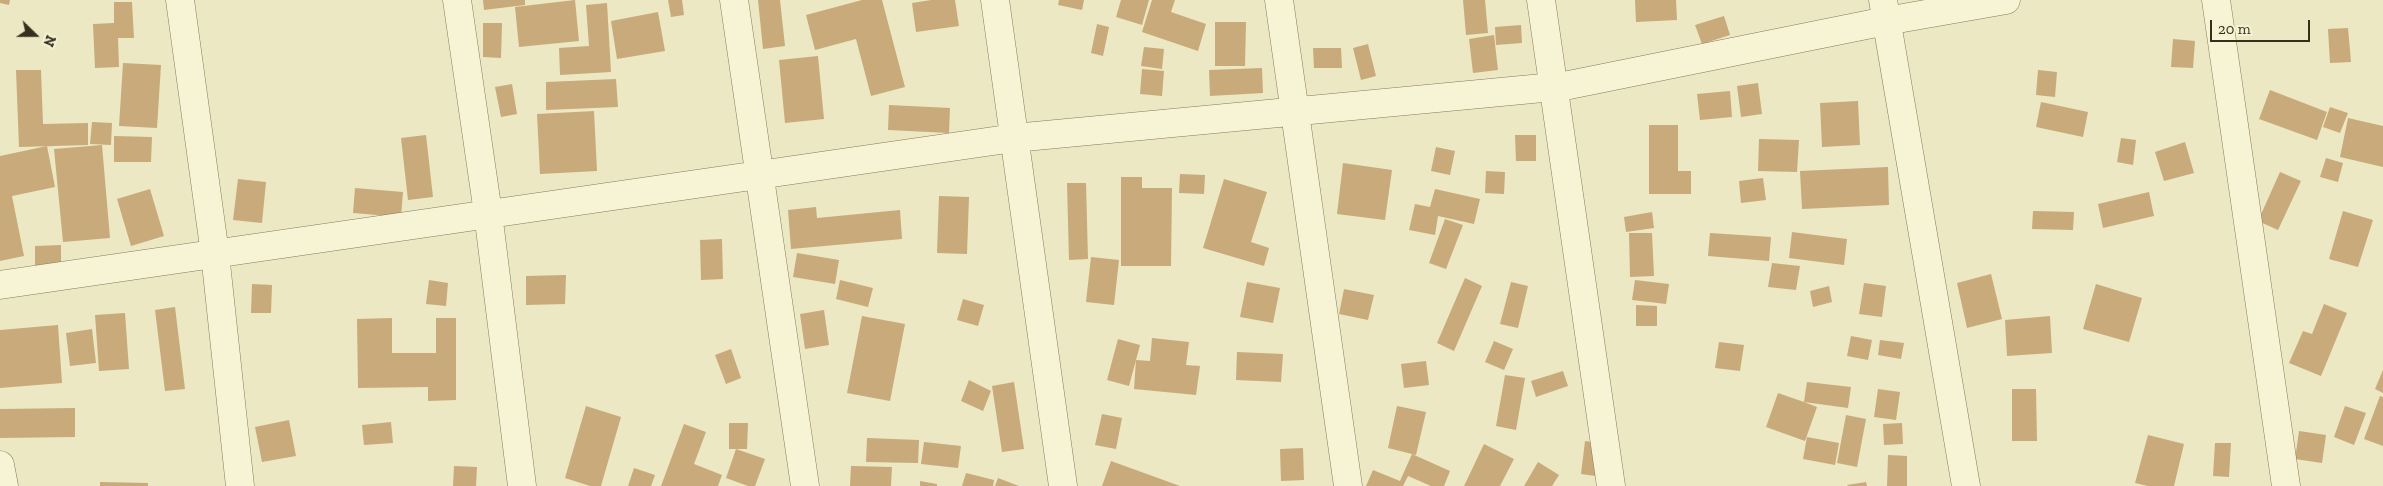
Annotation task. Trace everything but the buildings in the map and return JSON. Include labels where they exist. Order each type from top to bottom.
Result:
[{"type":"street","points":[[180,0],[216,254],[240,486]]},
{"type":"street","points":[[457,0],[488,214],[522,486]]},
{"type":"street","points":[[734,0],[758,175],[805,486]]},
{"type":"street","points":[[995,0],[1063,486]]},
{"type":"street","points":[[1279,0],[1293,112],[1348,486]]},
{"type":"street","points":[[1541,0],[1611,486]]},
{"type":"street","points":[[0,285],[1014,138],[1554,87],[1885,10],[2006,0]]},
{"type":"street","points":[[2216,0],[2286,486]]},
{"type":"street","points":[[1885,10],[1966,486]]},
{"type":"street","points":[[0,465],[4,486]]}]
